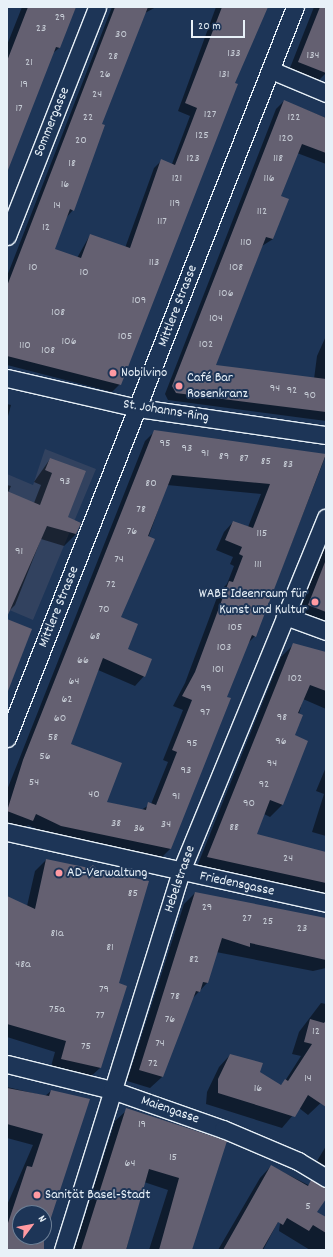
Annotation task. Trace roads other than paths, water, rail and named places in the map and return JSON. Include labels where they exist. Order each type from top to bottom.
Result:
[{"type":"street","name":"Sommergasse","points":[[7,236],[97,7]]},
{"type":"street","name":"Mittlere Strasse","points":[[7,738],[295,7]]},
{"type":"street","points":[[271,70],[326,94]]},
{"type":"street","name":"St. Johanns-Ring","points":[[7,378],[138,408],[326,435]]},
{"type":"street","name":"Hebelstrasse","points":[[63,1250],[181,871],[326,518]]},
{"type":"street","points":[[285,616],[326,631]]},
{"type":"street","name":"Friedensgasse","points":[[7,832],[326,903]]},
{"type":"street","name":"Maiengasse","points":[[7,1064],[112,1090],[223,1129],[298,1161],[326,1178]]},
{"type":"place","name":"Nobilvino","points":[[113,373]]},
{"type":"place","name":"Café Bar Rosenkranz","points":[[179,386]]},
{"type":"place","name":"WABE Ideenraum für Kunst und Kultur","points":[[315,602]]},
{"type":"place","name":"AD-Verwaltung","points":[[59,873]]},
{"type":"place","name":"Sanität Basel-Stadt","points":[[37,1195]]}]
